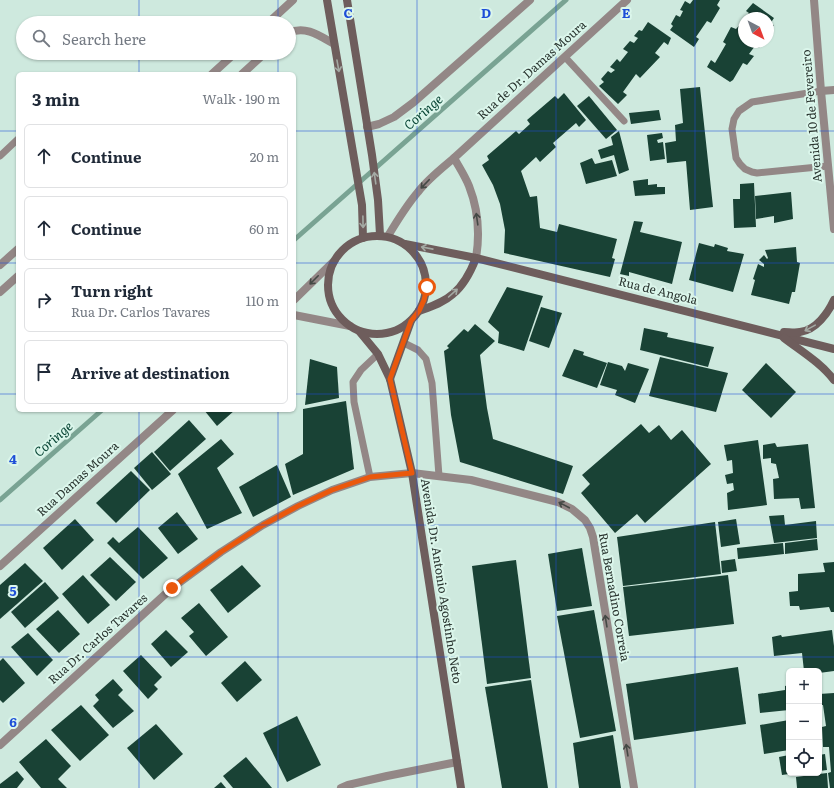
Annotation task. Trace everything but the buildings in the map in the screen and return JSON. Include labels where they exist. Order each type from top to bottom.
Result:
[{"type":"street","points":[[276,16],[293,0]]},
{"type":"street","points":[[327,0],[362,205],[363,238]]},
{"type":"street","points":[[347,0],[384,236]]},
{"type":"street","points":[[367,127],[394,118],[530,0]]},
{"type":"street","name":"Rua de Dr. Damas Moura","points":[[384,236],[418,191],[437,172],[627,0]]},
{"type":"street","name":"Avenida 10 de Fevereiro","points":[[814,0],[834,229]]},
{"type":"street","points":[[296,31],[301,30],[312,32],[334,44]]},
{"type":"street","points":[[214,72],[227,60]]},
{"type":"street","points":[[244,72],[257,60]]},
{"type":"street","points":[[821,91],[834,90]]},
{"type":"street","points":[[419,311],[441,302],[452,295],[461,285],[476,258],[478,228],[475,205],[469,187],[454,158]]},
{"type":"street","points":[[296,298],[346,248],[363,238],[384,236],[405,244],[415,252],[422,262],[426,274],[427,287],[424,300],[419,311],[411,321],[402,328],[392,332],[370,334],[359,331],[350,326],[341,319],[330,301],[328,280],[330,270],[335,260]]},
{"type":"street","name":"Rua de Angola","points":[[405,244],[476,258],[834,349]]},
{"type":"street","points":[[0,265],[16,251]]},
{"type":"street","points":[[0,292],[16,278]]},
{"type":"street","points":[[776,334],[802,332],[811,328],[829,311],[834,300]]},
{"type":"street","points":[[296,315],[350,326]]},
{"type":"street","points":[[390,379],[411,321]]},
{"type":"street","name":"Avenida Dr. Antonio Agostinho Neto","points":[[359,331],[378,354],[390,379],[412,473],[461,788]]},
{"type":"street","points":[[776,334],[812,359],[834,380]]},
{"type":"street","name":"Rua Damas Moura","points":[[0,566],[171,412]]},
{"type":"street","name":"Rua Bernadino Correia","points":[[412,473],[471,480],[558,502],[572,509],[585,520],[593,537],[634,788]]},
{"type":"street","name":"Rua Dr. Carlos Tavares","points":[[0,745],[172,588],[221,552],[263,525],[332,490],[370,477],[412,473]]},
{"type":"street","points":[[341,788],[387,776],[457,762]]},
{"type":"lane","points":[[565,57],[624,121]]},
{"type":"lane","points":[[821,91],[752,102],[739,111],[734,119],[732,129],[736,158],[745,169],[752,172],[757,173],[828,166]]},
{"type":"lane","points":[[0,156],[16,141]]},
{"type":"lane","points":[[404,343],[418,350],[426,359],[432,383],[439,476]]},
{"type":"lane","points":[[370,477],[354,402],[353,382],[362,370],[378,354]]},
{"type":"waterway","name":"Coringe","points":[[296,238],[566,0]]},
{"type":"waterway","name":"Coringe","points":[[0,500],[100,412]]},
{"type":"route","points":[[172,588],[221,552],[263,525],[298,506],[332,490],[370,477],[412,473],[390,379],[411,321],[419,311],[424,300],[427,287]]}]
